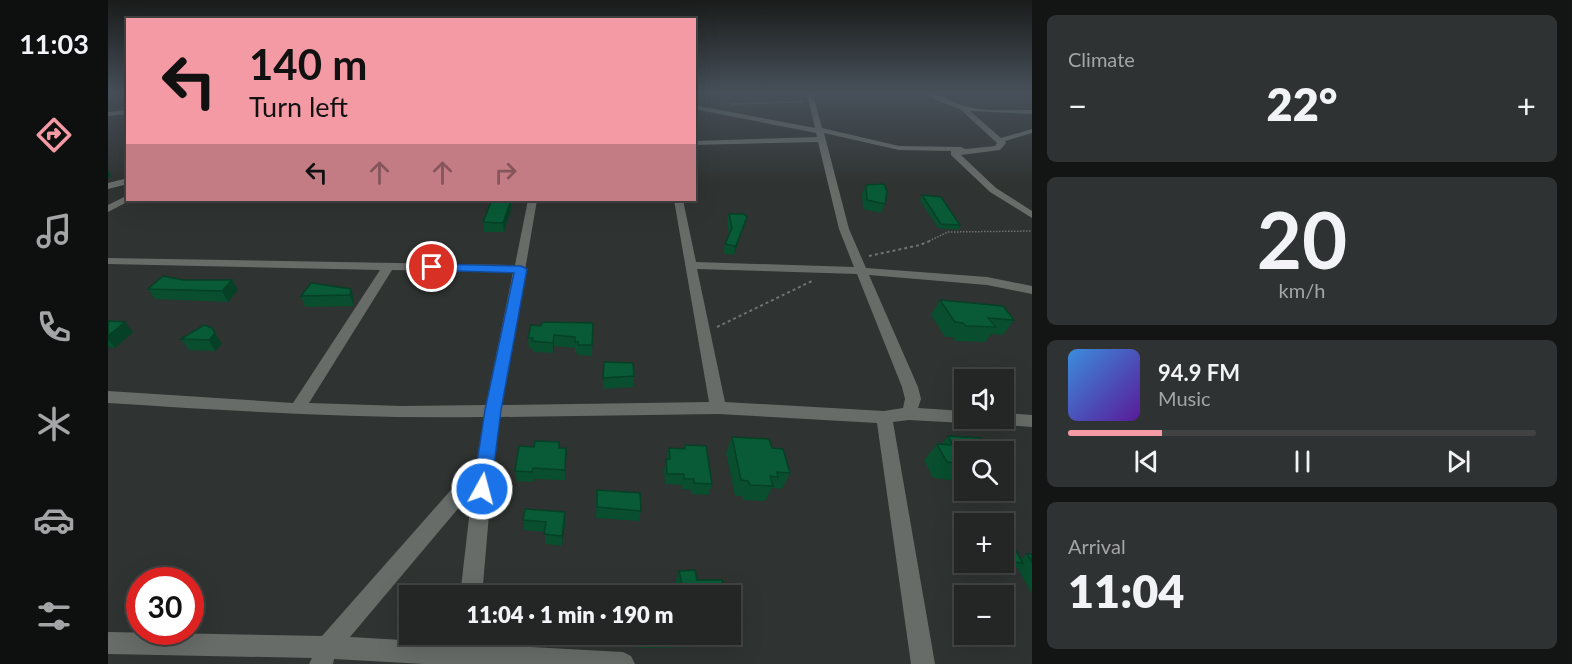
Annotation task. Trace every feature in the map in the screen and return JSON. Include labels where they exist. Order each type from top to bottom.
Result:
[{"type":"street","points":[[771,123],[899,148],[970,150]]},
{"type":"street","points":[[818,123],[834,197],[859,265],[910,387],[913,399],[909,414]]},
{"type":"street","points":[[979,123],[1001,140]]},
{"type":"street","points":[[1001,140],[1032,131]]},
{"type":"street","points":[[696,143],[820,133]]},
{"type":"street","points":[[1001,140],[999,148],[954,152],[993,190],[1032,215]]},
{"type":"street","points":[[108,186],[126,182]]},
{"type":"street","points":[[108,209],[126,199]]},
{"type":"street","points":[[472,585],[484,468],[493,410],[533,201]]},
{"type":"street","points":[[678,201],[718,408]]},
{"type":"street","points":[[108,261],[521,269]]},
{"type":"street","points":[[691,265],[831,270],[859,265],[987,281],[1032,290]]},
{"type":"street","points":[[297,409],[388,267]]},
{"type":"street","points":[[108,397],[297,409],[402,411],[718,408],[884,417],[909,414],[954,416]]},
{"type":"street","points":[[884,417],[923,664]]},
{"type":"street","points":[[1014,420],[1032,421]]},
{"type":"street","points":[[324,656],[456,497],[484,468]]},
{"type":"street","points":[[108,643],[324,656],[466,645],[623,664]]},
{"type":"path","points":[[859,265],[937,239],[944,233],[990,230],[1032,231]]},
{"type":"path","points":[[704,334],[782,297],[831,270]]},
{"type":"building","points":[[884,184],[887,191],[885,204],[867,200],[866,185]]},
{"type":"building","points":[[922,195],[941,197],[960,225],[941,224]]},
{"type":"building","points":[[492,201],[511,201],[503,223],[483,222]]},
{"type":"building","points":[[729,214],[744,214],[747,217],[735,248],[735,246],[725,244],[732,228]]},
{"type":"building","points":[[163,276],[183,280],[232,280],[222,291],[148,289]]},
{"type":"building","points":[[311,283],[351,289],[350,295],[301,296]]},
{"type":"building","points":[[940,300],[1003,306],[1014,320],[988,318],[996,327],[966,326],[955,322]]},
{"type":"building","points":[[108,321],[125,322],[108,336]]},
{"type":"building","points":[[542,322],[593,323],[592,345],[578,345],[575,337],[554,335],[553,343],[532,341],[533,338],[528,338],[531,325],[541,326]]},
{"type":"building","points":[[204,325],[212,328],[215,333],[209,340],[181,339]]},
{"type":"building","points":[[604,362],[633,363],[634,376],[603,378]]},
{"type":"building","points":[[948,436],[981,438],[983,441],[954,441],[954,463],[947,462],[937,444],[953,445]]},
{"type":"building","points":[[732,437],[769,439],[772,448],[783,449],[790,473],[777,472],[778,477],[770,476],[773,486],[750,485],[748,481],[741,480]]},
{"type":"building","points":[[535,441],[559,442],[559,448],[566,448],[565,470],[533,468],[532,472],[515,471],[519,446],[534,447]]},
{"type":"building","points":[[685,445],[706,446],[712,484],[694,483],[694,479],[684,479],[684,474],[667,474],[666,459],[670,459],[669,448],[685,449]]},
{"type":"building","points":[[597,490],[640,493],[641,511],[597,507]]},
{"type":"building","points":[[525,509],[565,512],[562,536],[544,534],[546,522],[523,520]]},
{"type":"building","points":[[1014,548],[1023,563],[1014,562]]},
{"type":"building","points":[[695,570],[697,580],[722,580],[723,585],[682,585],[679,571]]},
{"type":"route","points":[[432,267],[521,269],[493,410],[482,489]]}]
